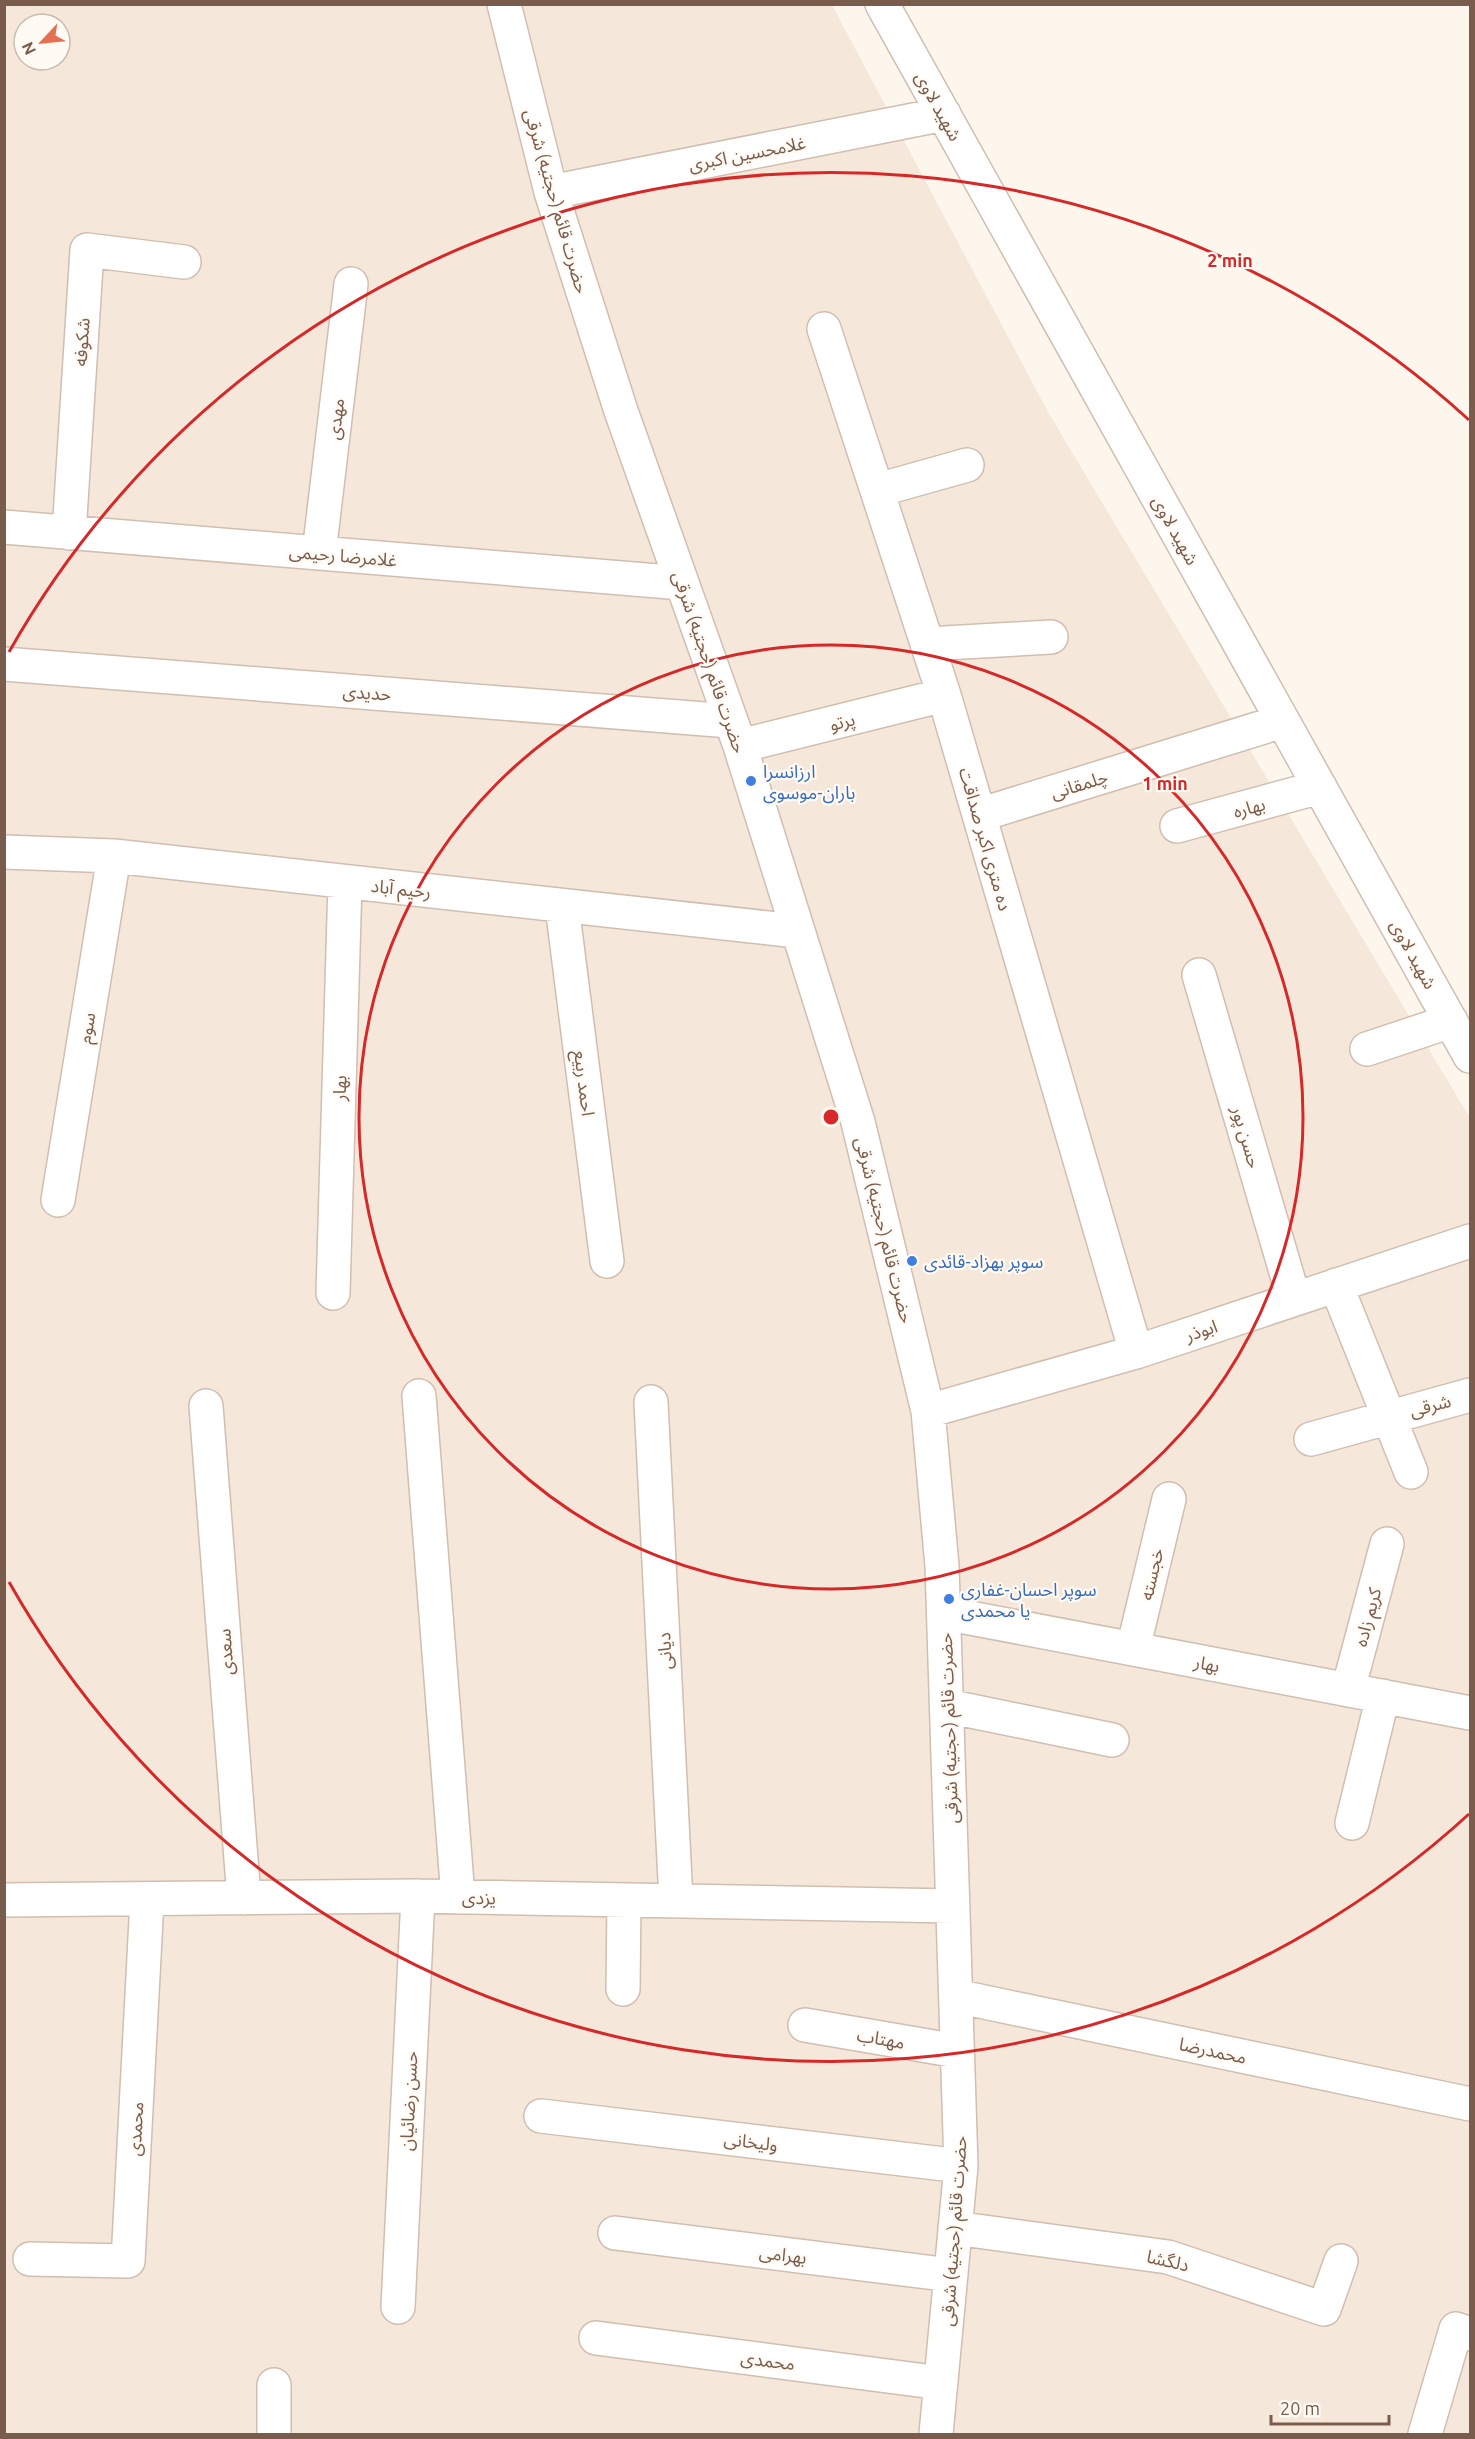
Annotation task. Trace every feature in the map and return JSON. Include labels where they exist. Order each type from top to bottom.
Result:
[{"type":"street","name":"حضرت قائم (حجتیه) شرقی","points":[[504,4],[551,192],[621,411],[735,734],[858,1122],[928,1411],[942,1566],[961,2166],[936,2434]]},
{"type":"street","name":"شهید لاوی","points":[[882,4],[1470,1056]]},
{"type":"street","name":"غلامحسین اکبری","points":[[551,192],[944,114]]},
{"type":"street","name":"شکوفه","points":[[69,533],[87,250],[184,262]]},
{"type":"street","name":"مهدی","points":[[319,553],[351,284]]},
{"type":"street","name":"ده متری اکبر صداقت","points":[[824,329],[944,695],[1136,1352]]},
{"type":"street","points":[[878,490],[967,465]]},
{"type":"street","name":"غلامرضا رحیمی","points":[[4,527],[682,583]]},
{"type":"street","points":[[927,644],[1051,637]]},
{"type":"street","name":"حدیدی","points":[[4,664],[735,734]]},
{"type":"street","name":"پرتو","points":[[735,734],[944,695]]},
{"type":"street","name":"چلمقانی","points":[[979,815],[1283,721]]},
{"type":"street","name":"بهاره","points":[[1177,826],[1320,788]]},
{"type":"street","name":"رحیم آباد","points":[[4,852],[114,856],[796,931]]},
{"type":"street","name":"سوم","points":[[58,1200],[114,856]]},
{"type":"street","name":"بهار","points":[[333,1293],[345,882]]},
{"type":"street","name":"احمد ربیع","points":[[562,906],[607,1261]]},
{"type":"street","name":"حسن پور","points":[[1200,975],[1294,1299]]},
{"type":"street","points":[[1367,1050],[1451,1021]]},
{"type":"street","name":"ابوذر","points":[[928,1411],[1136,1352],[1470,1241]]},
{"type":"street","points":[[1336,1285],[1411,1472]]},
{"type":"street","name":"شرقی","points":[[1311,1439],[1470,1395]]},
{"type":"street","points":[[419,1396],[458,1897]]},
{"type":"street","name":"دیانی","points":[[651,1402],[676,1901]]},
{"type":"street","name":"سعدی","points":[[206,1406],[243,1898]]},
{"type":"street","name":"خجسته","points":[[1133,1649],[1169,1499]]},
{"type":"street","name":"کریم زاده","points":[[1348,1690],[1387,1544]]},
{"type":"street","name":"بهار","points":[[944,1613],[1470,1713]]},
{"type":"street","points":[[1352,1823],[1383,1696]]},
{"type":"street","points":[[947,1706],[1112,1740]]},
{"type":"street","name":"یزدی","points":[[4,1900],[418,1896],[953,1906]]},
{"type":"street","name":"حسن رضائیان","points":[[398,2307],[418,1896]]},
{"type":"street","name":"محمدی","points":[[30,2259],[128,2261],[147,1900]]},
{"type":"street","points":[[623,1989],[624,1900]]},
{"type":"street","name":"محمدرضا","points":[[956,1996],[1470,2104]]},
{"type":"street","name":"مهتاب","points":[[806,2025],[957,2051]]},
{"type":"street","name":"ولیخانی","points":[[541,2116],[961,2166]]},
{"type":"street","name":"دلگشا","points":[[956,2228],[1168,2257],[1324,2309],[1341,2261]]},
{"type":"street","name":"بهرامی","points":[[615,2233],[951,2275]]},
{"type":"street","points":[[1425,2434],[1456,2329],[1470,2334]]},
{"type":"street","name":"محمدی","points":[[596,2338],[941,2382]]},
{"type":"street","points":[[274,2385],[274,2434]]},
{"type":"shaded area","points":[[5,5],[832,5],[1048,412],[1470,1118],[1470,2434],[5,2434]]},
{"type":"place","name":"ارزانسرا باران-موسوی","points":[[751,781]]},
{"type":"place","name":"سوپر بهزاد-قائدی","points":[[912,1261]]},
{"type":"place","name":"سوپر احسان-غفاری یا محمدی","points":[[949,1599]]}]
